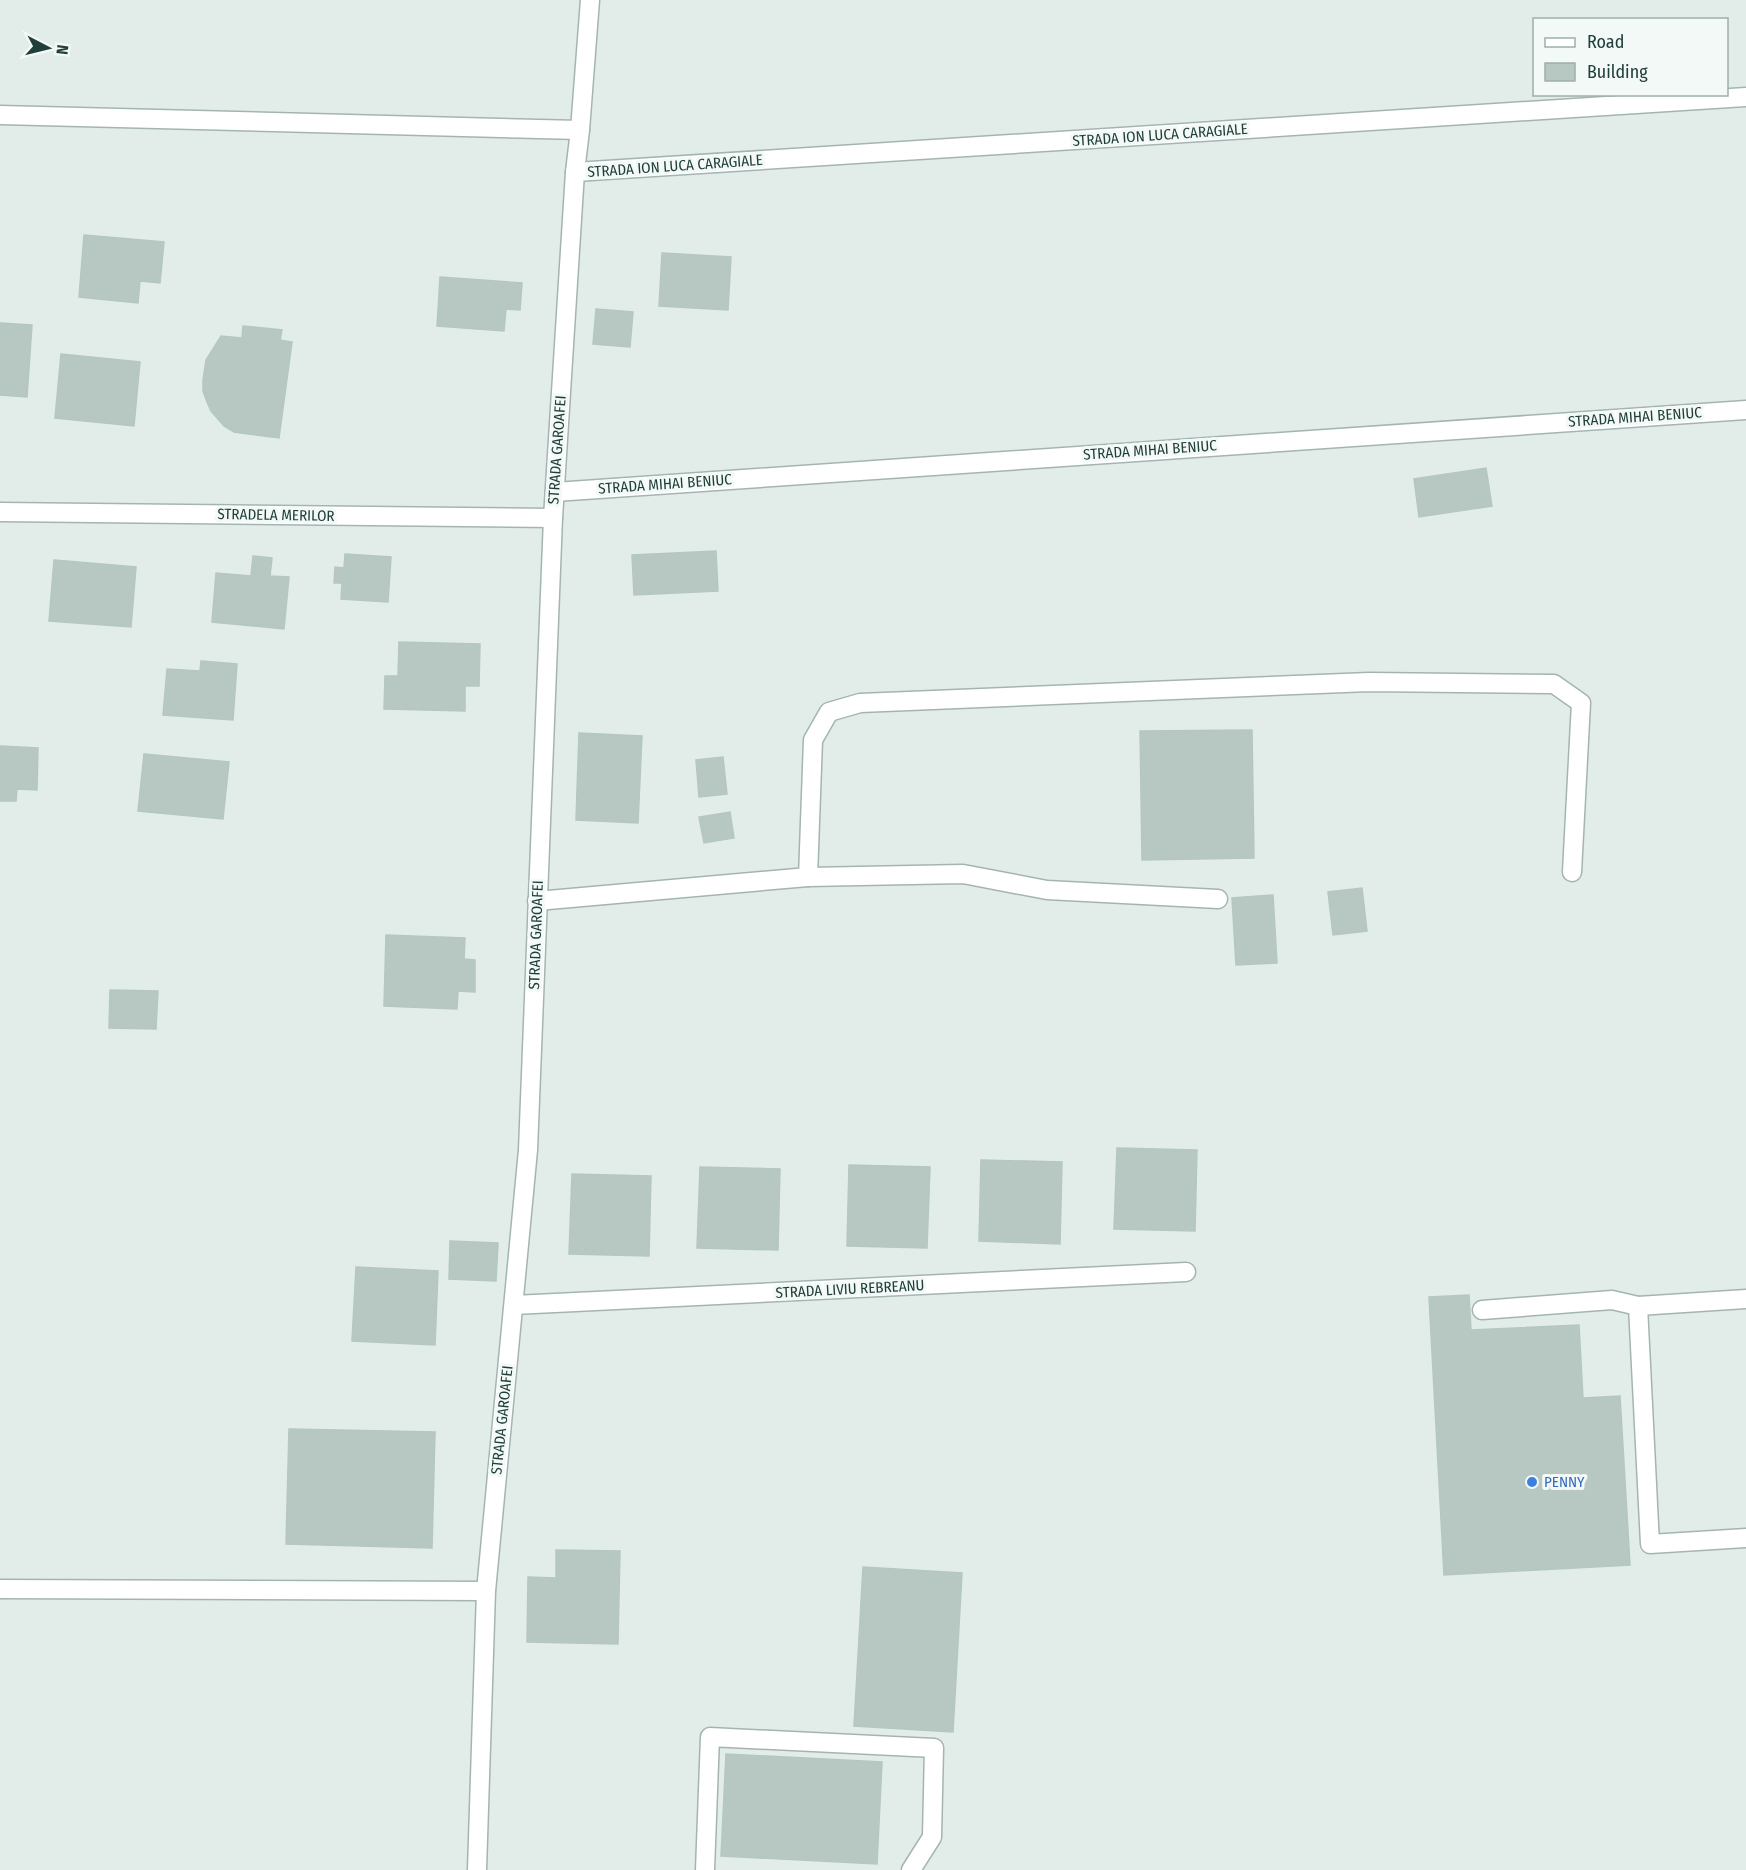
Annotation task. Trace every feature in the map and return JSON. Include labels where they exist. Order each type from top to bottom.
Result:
[{"type":"street","name":"STRADA GAROAFEI","points":[[477,1870],[486,1591],[528,1150],[553,518],[574,172],[580,130],[590,0]]},
{"type":"street","name":"STRADA ION LUCA CARAGIALE","points":[[574,172],[1746,97]]},
{"type":"street","points":[[0,115],[580,130]]},
{"type":"street","name":"STRADA MIHAI BENIUC","points":[[555,492],[1746,410]]},
{"type":"street","name":"STRADELA MERILOR","points":[[0,512],[553,518]]},
{"type":"street","points":[[808,877],[813,740],[828,712],[860,703],[1369,682],[1554,684],[1581,703],[1572,872]]},
{"type":"street","points":[[537,901],[808,877],[963,874],[1047,890],[1218,899]]},
{"type":"street","name":"STRADA LIVIU REBREANU","points":[[514,1305],[1186,1272]]},
{"type":"street","points":[[1482,1310],[1612,1300],[1638,1306],[1746,1299]]},
{"type":"street","points":[[1638,1306],[1650,1544],[1746,1538]]},
{"type":"street","points":[[0,1589],[486,1591]]},
{"type":"street","points":[[705,1870],[710,1737],[934,1748],[932,1837],[911,1870]]},
{"type":"building","points":[[84,235],[164,242],[160,283],[140,281],[138,303],[79,297]]},
{"type":"building","points":[[662,253],[731,257],[728,310],[659,306]]},
{"type":"building","points":[[440,277],[522,283],[520,310],[506,309],[504,331],[437,326]]},
{"type":"building","points":[[596,309],[633,312],[630,347],[593,344]]},
{"type":"building","points":[[0,323],[32,325],[27,397],[0,395]]},
{"type":"building","points":[[243,326],[282,330],[280,340],[292,342],[279,438],[234,432],[224,426],[211,411],[203,391],[206,360],[221,336],[242,338]]},
{"type":"building","points":[[61,354],[140,362],[134,426],[55,418]]},
{"type":"building","points":[[1486,468],[1492,506],[1419,517],[1414,479]]},
{"type":"building","points":[[716,551],[718,591],[634,595],[632,555]]},
{"type":"building","points":[[345,554],[391,557],[388,602],[341,599],[342,583],[334,583],[335,567],[344,568]]},
{"type":"building","points":[[253,556],[272,558],[270,576],[289,577],[284,629],[212,622],[216,573],[251,576]]},
{"type":"building","points":[[54,560],[136,567],[131,627],[49,621]]},
{"type":"building","points":[[399,642],[480,644],[479,686],[465,686],[465,711],[384,709],[385,676],[398,676]]},
{"type":"building","points":[[201,661],[237,664],[233,720],[163,715],[167,669],[200,671]]},
{"type":"building","points":[[1252,730],[1254,858],[1142,860],[1140,731]]},
{"type":"building","points":[[579,733],[642,736],[638,823],[576,820]]},
{"type":"building","points":[[0,746],[38,748],[37,790],[17,789],[16,801],[0,801]]},
{"type":"building","points":[[144,754],[229,762],[223,819],[138,811]]},
{"type":"building","points":[[723,757],[727,794],[699,797],[696,760]]},
{"type":"building","points":[[730,812],[734,838],[704,843],[699,817]]},
{"type":"building","points":[[1362,888],[1367,931],[1333,935],[1328,892]]},
{"type":"building","points":[[1273,895],[1277,963],[1236,965],[1232,898]]},
{"type":"building","points":[[386,935],[465,938],[464,959],[475,960],[475,992],[458,991],[457,1009],[384,1006]]},
{"type":"building","points":[[110,990],[158,991],[156,1029],[109,1028]]},
{"type":"building","points":[[1117,1148],[1197,1150],[1195,1231],[1114,1229]]},
{"type":"building","points":[[981,1160],[1062,1162],[1060,1244],[979,1241]]},
{"type":"building","points":[[849,1165],[930,1167],[927,1248],[847,1246]]},
{"type":"building","points":[[700,1167],[780,1169],[778,1250],[697,1248]]},
{"type":"building","points":[[572,1174],[651,1176],[649,1256],[569,1254]]},
{"type":"building","points":[[450,1241],[498,1243],[496,1281],[449,1279]]},
{"type":"building","points":[[356,1267],[438,1271],[435,1345],[352,1341]]},
{"type":"building","name":"PENNY","points":[[1469,1295],[1471,1330],[1579,1325],[1583,1398],[1620,1396],[1630,1565],[1444,1575],[1429,1297]]},
{"type":"building","points":[[289,1429],[435,1432],[432,1548],[286,1544]]},
{"type":"building","points":[[556,1550],[620,1551],[618,1644],[527,1642],[528,1577],[556,1578]]},
{"type":"building","points":[[863,1567],[962,1573],[953,1732],[854,1726]]},
{"type":"building","points":[[726,1754],[882,1762],[877,1864],[721,1856]]},
{"type":"place","name":"PENNY","points":[[1532,1482]]}]
